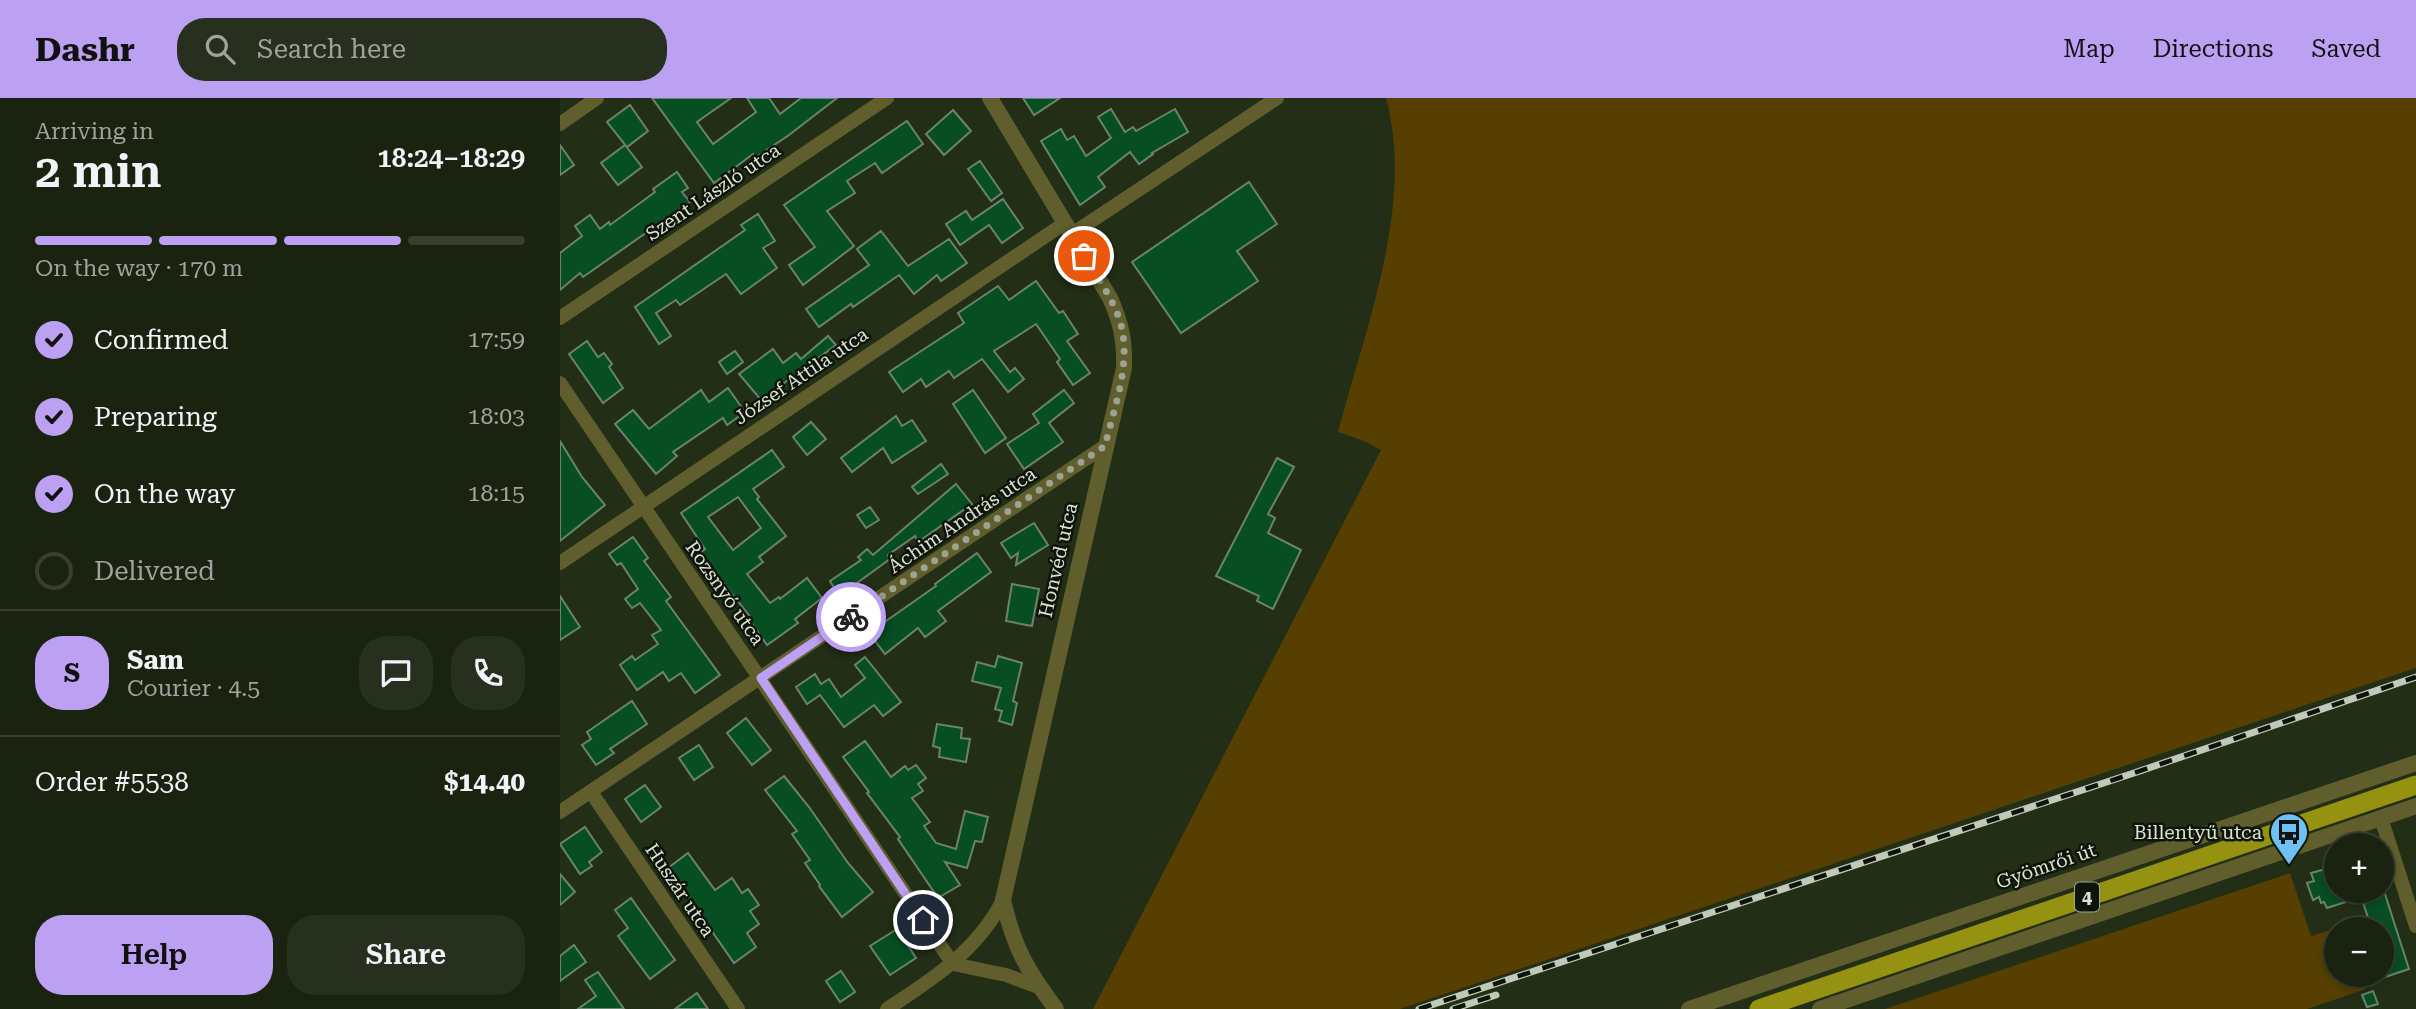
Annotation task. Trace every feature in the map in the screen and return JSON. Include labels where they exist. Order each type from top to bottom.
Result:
[{"type":"main road","name":"4","points":[[1759,1009],[2416,785]]},
{"type":"street","points":[[560,124],[597,98]]},
{"type":"street","name":"Szent László utca","points":[[560,318],[887,98]]},
{"type":"street","name":"Honvéd utca","points":[[990,98],[1110,298],[1119,317],[1125,345],[1124,368],[1003,900],[1011,934],[1021,957],[1056,1009]]},
{"type":"street","name":"József Attila utca","points":[[560,563],[642,506],[1068,228],[1277,98]]},
{"type":"street","name":"Rozsnyó utca","points":[[560,383],[953,964]]},
{"type":"street","name":"Áchim András utca","points":[[560,812],[1105,446]]},
{"type":"street","name":"Gyömrői út","points":[[1689,1009],[2416,763]]},
{"type":"street","name":"Huszár utca","points":[[590,792],[738,1009]]},
{"type":"street","points":[[1820,1009],[2416,806]]},
{"type":"street","points":[[2381,818],[2416,926]]},
{"type":"street","points":[[890,1007],[953,964],[976,942],[992,921],[1003,900]]},
{"type":"street","points":[[953,964],[1006,975],[1041,988]]},
{"type":"shaded area","points":[[1386,98],[2416,98],[2416,668],[1400,1009],[1093,1009],[1381,450],[1338,432],[1373,309],[1391,224],[1395,181],[1393,139]]},
{"type":"shaded area","points":[[2290,873],[2311,936],[2324,932],[2324,987],[2366,989],[2307,1009],[1885,1009]]},
{"type":"building","points":[[652,98],[731,98],[697,122],[713,144],[756,112],[747,98],[769,98],[780,114],[801,98],[837,98],[789,135],[755,158],[753,154],[714,183]]},
{"type":"building","points":[[1023,98],[1060,98],[1034,115]]},
{"type":"building","points":[[630,105],[648,131],[627,147],[607,122]]},
{"type":"building","points":[[1111,109],[1125,132],[1133,127],[1136,131],[1175,109],[1188,132],[1152,153],[1139,164],[1130,152],[1098,177],[1105,187],[1080,205],[1041,141],[1061,129],[1067,140],[1074,136],[1086,156],[1111,138],[1098,117]]},
{"type":"building","points":[[953,110],[971,131],[944,155],[926,134]]},
{"type":"building","points":[[907,121],[923,144],[882,173],[875,163],[847,181],[855,193],[827,211],[854,246],[803,285],[789,265],[815,247],[784,205]]},
{"type":"building","points":[[560,145],[574,165],[560,175]]},
{"type":"building","points":[[625,145],[642,167],[618,185],[601,163]]},
{"type":"building","points":[[980,161],[1002,193],[991,201],[968,169]]},
{"type":"building","points":[[677,172],[688,188],[682,192],[690,202],[583,277],[580,273],[560,290],[560,253],[582,236],[575,226],[590,215],[600,229],[609,222],[610,225]]},
{"type":"building","points":[[1249,182],[1277,224],[1237,251],[1258,281],[1181,333],[1132,262]]},
{"type":"building","points":[[1003,199],[1023,228],[1002,243],[989,225],[960,245],[946,224],[966,211],[972,220]]},
{"type":"building","points":[[758,214],[775,241],[763,248],[777,268],[741,294],[726,274],[680,305],[676,300],[656,313],[671,336],[659,344],[635,307],[745,230],[741,225]]},
{"type":"building","points":[[881,231],[908,266],[949,239],[967,263],[941,281],[937,275],[914,294],[899,275],[819,327],[806,309],[869,265],[857,249]]},
{"type":"building","points":[[1036,281],[1059,313],[1063,311],[1078,334],[1067,341],[1090,373],[1073,385],[1057,362],[1060,359],[1036,324],[994,351],[1010,372],[1015,368],[1024,379],[1008,392],[982,359],[954,378],[949,371],[926,387],[921,379],[903,392],[889,372],[964,323],[958,313],[998,286],[1009,300]]},
{"type":"building","points":[[828,336],[836,345],[761,400],[739,374],[773,349],[783,363],[796,353],[801,359]]},
{"type":"building","points":[[587,341],[598,357],[604,353],[612,364],[609,367],[623,388],[603,403],[569,354]]},
{"type":"building","points":[[735,351],[743,362],[727,374],[719,362]]},
{"type":"building","points":[[728,388],[745,412],[727,425],[723,418],[673,452],[677,456],[656,474],[615,424],[633,410],[649,429],[701,390],[709,402]]},
{"type":"building","points":[[973,390],[1006,438],[985,453],[953,404]]},
{"type":"building","points":[[1064,390],[1074,403],[1049,423],[1063,442],[1024,469],[1007,444],[1039,423],[1033,414]]},
{"type":"building","points":[[896,416],[902,426],[912,420],[926,441],[892,463],[883,448],[852,472],[841,458]]},
{"type":"building","points":[[811,422],[826,439],[807,455],[793,437]]},
{"type":"building","points":[[560,441],[582,477],[605,505],[560,541]]},
{"type":"building","points":[[772,450],[784,467],[753,489],[759,497],[757,499],[786,536],[759,557],[763,562],[747,574],[770,603],[779,597],[780,599],[807,578],[822,598],[795,619],[798,623],[767,645],[749,619],[751,618],[700,553],[705,549],[681,513]],"holes":[[[738,497],[761,528],[733,550],[708,517]]]},
{"type":"building","points":[[1277,458],[1294,467],[1268,514],[1275,518],[1268,533],[1301,550],[1273,609],[1257,601],[1259,596],[1216,576]]},
{"type":"building","points":[[941,464],[948,474],[918,494],[912,487]]},
{"type":"building","points":[[956,484],[972,504],[918,542],[915,536],[888,555],[890,559],[839,596],[830,581],[861,560],[858,557],[867,549],[873,555]]},
{"type":"building","points":[[870,507],[879,520],[866,528],[857,515]]},
{"type":"building","points":[[1034,523],[1048,545],[1016,565],[1018,553],[1011,558],[1001,543]]},
{"type":"building","points":[[633,537],[648,558],[644,561],[671,597],[666,601],[720,675],[695,693],[681,673],[669,681],[663,672],[637,690],[620,665],[632,656],[635,660],[658,644],[652,635],[661,630],[640,603],[632,608],[625,599],[638,589],[621,563],[617,565],[609,554]]},
{"type":"building","points":[[977,553],[991,572],[938,611],[946,621],[925,637],[918,628],[885,654],[869,633],[936,586],[935,584]]},
{"type":"building","points":[[1012,584],[1039,589],[1032,626],[1006,621]]},
{"type":"building","points":[[560,596],[580,627],[560,640]]},
{"type":"building","points":[[998,656],[1022,663],[1013,701],[1017,703],[1012,725],[999,721],[1002,711],[995,709],[1001,688],[972,681],[977,662],[995,667]]},
{"type":"building","points":[[865,657],[901,702],[883,716],[874,705],[844,727],[820,695],[807,704],[796,687],[815,674],[821,684],[829,679],[841,697],[865,678],[855,665]]},
{"type":"building","points":[[632,701],[647,724],[610,749],[614,753],[596,765],[582,745],[591,739],[587,732]]},
{"type":"building","points":[[746,718],[771,750],[752,765],[727,733]]},
{"type":"building","points":[[937,724],[962,728],[961,738],[970,739],[966,762],[939,757],[940,748],[933,746]]},
{"type":"building","points":[[865,741],[891,777],[905,766],[908,770],[916,765],[926,778],[918,784],[923,791],[912,798],[930,822],[924,826],[936,843],[956,849],[965,811],[988,817],[982,842],[975,841],[967,868],[945,862],[960,885],[938,898],[898,839],[900,837],[843,757]]},
{"type":"building","points":[[699,745],[713,767],[694,780],[679,758]]},
{"type":"building","points":[[784,776],[848,863],[873,892],[842,917],[805,863],[810,860],[792,834],[797,831],[765,790]]},
{"type":"building","points":[[645,785],[661,807],[641,822],[625,799]]},
{"type":"building","points":[[585,827],[602,852],[589,862],[592,866],[580,874],[560,844]]},
{"type":"building","points":[[688,853],[715,890],[732,878],[742,893],[748,889],[759,905],[750,911],[759,924],[747,933],[756,947],[734,963],[668,868]]},
{"type":"building","points":[[2324,870],[2324,902],[2321,903],[2319,897],[2313,900],[2307,883],[2314,881],[2311,873]]},
{"type":"building","points":[[560,874],[575,892],[560,905]]},
{"type":"building","points":[[631,898],[675,960],[650,979],[618,936],[628,928],[615,910]]},
{"type":"building","points":[[2324,903],[2342,903],[2327,908]]},
{"type":"building","points":[[2363,903],[2388,903],[2392,917],[2368,917]]},
{"type":"building","points":[[2394,922],[2409,969],[2394,974]]},
{"type":"building","points":[[897,929],[916,958],[890,975],[870,946]]},
{"type":"building","points":[[574,945],[586,962],[560,981],[560,956]]},
{"type":"building","points":[[841,971],[855,992],[840,1002],[826,981]]},
{"type":"building","points":[[598,972],[624,1009],[578,1009],[596,996],[585,980]]},
{"type":"building","points":[[2373,991],[2378,1004],[2367,1007],[2362,995]]},
{"type":"building","points":[[697,993],[708,1009],[675,1009]]},
{"type":"railway","points":[[1419,1009],[2416,677]]},
{"type":"railway","points":[[1453,1009],[1496,995]]},
{"type":"way so far","points":[[851,617],[1105,446],[1124,368],[1125,345],[1119,317],[1084,256]]},
{"type":"place","name":"Billentyű utca","points":[[2289,866]]},
{"type":"route","points":[[851,617],[761,678],[923,920]]}]
